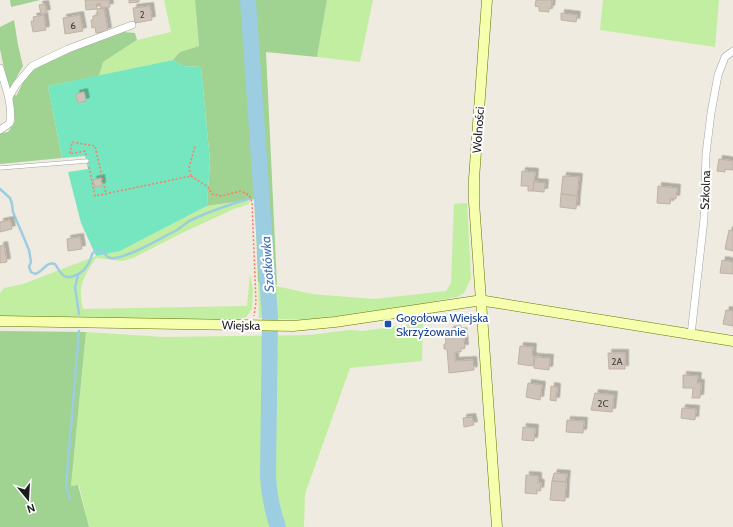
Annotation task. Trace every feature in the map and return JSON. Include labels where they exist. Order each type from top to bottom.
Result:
[{"type":"street","name":"Wolności","points":[[487,0],[474,180],[478,261],[497,527]]},
{"type":"street","points":[[9,97],[16,85],[32,66],[132,25]]},
{"type":"street","name":"Szkolna","points":[[691,335],[704,219],[706,154],[711,113],[718,75],[725,57],[733,51]]},
{"type":"street","points":[[0,68],[9,97],[11,114],[10,123],[0,130]]},
{"type":"street","name":"Wiejska","points":[[0,321],[280,326],[335,322],[481,301],[691,335]]},
{"type":"street","points":[[691,335],[733,341]]},
{"type":"lane","points":[[0,168],[87,161]]},
{"type":"path","points":[[106,194],[95,146],[72,142],[70,154],[85,151],[95,196],[106,194],[190,176],[208,187],[212,194],[222,196],[241,190],[249,195],[252,202],[256,326]]},
{"type":"path","points":[[190,176],[189,168],[195,146]]},
{"type":"green space","points":[[10,0],[40,0],[11,7]]},
{"type":"green space","points":[[164,0],[195,0],[199,46],[180,52],[173,60],[99,76],[103,62],[137,40],[171,32]]},
{"type":"green space","points":[[195,0],[327,0],[317,57],[266,52],[277,285],[258,282],[255,199],[207,206],[210,161],[201,67],[183,66],[173,60],[180,52],[199,46]]},
{"type":"green space","points":[[327,0],[373,0],[360,62],[317,57]]},
{"type":"green space","points":[[603,0],[719,0],[715,47],[600,30]]},
{"type":"green space","points":[[14,20],[23,66],[11,87],[16,96],[26,77],[44,64],[124,32],[135,33],[137,40],[103,62],[99,76],[48,86],[62,158],[0,164],[0,133],[8,132],[15,121],[0,49],[0,27]]},
{"type":"green space","points":[[173,60],[183,66],[201,67],[210,161],[207,206],[120,251],[96,256],[81,223],[68,172],[88,169],[85,156],[62,158],[48,86]]},
{"type":"green space","points":[[250,200],[249,204],[234,209],[184,232],[133,258],[122,261],[96,258],[85,276],[81,288],[81,301],[83,309],[247,306],[250,274],[253,289],[252,309],[246,317],[233,320],[0,317],[0,293],[4,288],[23,284],[96,256],[120,251],[207,206]]},
{"type":"green space","points":[[467,203],[471,278],[464,293],[457,297],[310,320],[259,318],[258,282],[312,294],[374,299],[446,291],[451,283],[454,204]]},
{"type":"green space","points":[[423,319],[422,361],[350,368],[305,494],[304,527],[89,527],[79,485],[71,486],[86,332],[164,337],[310,335],[349,330],[363,331],[406,325]]},
{"type":"green space","points":[[0,331],[86,332],[71,486],[78,485],[89,527],[0,527]]},
{"type":"building","points":[[85,0],[109,0],[110,7],[101,8],[100,3],[96,4],[97,9],[86,10]]},
{"type":"building","points":[[129,0],[139,0],[139,2],[129,3]]},
{"type":"building","points":[[536,0],[552,0],[551,9],[549,8],[549,12],[539,11],[539,7],[535,6]]},
{"type":"building","points":[[45,4],[47,13],[41,14],[39,5]]},
{"type":"building","points":[[150,6],[152,20],[135,23],[133,8]]},
{"type":"building","points":[[104,8],[108,31],[96,33],[95,27],[92,28],[91,20],[93,20],[93,16],[98,15],[97,9]]},
{"type":"building","points":[[561,13],[577,15],[576,22],[561,20]]},
{"type":"building","points":[[44,15],[46,30],[33,32],[31,21],[34,21],[33,17]]},
{"type":"building","points":[[80,15],[83,31],[65,34],[63,18]]},
{"type":"building","points":[[84,92],[86,101],[78,103],[76,94]]},
{"type":"building","points":[[719,159],[733,161],[733,170],[725,169],[725,172],[717,171]]},
{"type":"building","points":[[522,171],[535,172],[533,191],[528,191],[528,186],[521,186]]},
{"type":"building","points":[[563,176],[579,177],[577,196],[561,194]]},
{"type":"building","points":[[101,178],[102,186],[95,187],[93,180]]},
{"type":"building","points":[[534,182],[545,183],[544,192],[533,191]]},
{"type":"building","points":[[658,186],[677,188],[676,199],[671,198],[670,204],[657,203]]},
{"type":"building","points":[[561,194],[577,196],[576,209],[560,207]]},
{"type":"building","points":[[10,220],[12,229],[0,232],[0,222]]},
{"type":"building","points":[[729,230],[733,231],[733,251],[725,249]]},
{"type":"building","points":[[80,237],[82,249],[68,251],[67,239]]},
{"type":"building","points":[[4,245],[7,262],[0,263],[0,246]]},
{"type":"building","points":[[722,260],[733,262],[733,274],[720,273]]},
{"type":"building","points":[[726,310],[733,311],[733,326],[723,324]]},
{"type":"building","points":[[457,329],[458,332],[463,331],[465,348],[461,348],[461,352],[455,352],[455,361],[473,360],[474,370],[449,373],[447,349],[444,349],[444,344],[446,344],[445,333],[450,332],[450,330]]},
{"type":"building","points":[[520,346],[533,347],[533,366],[518,364]]},
{"type":"building","points":[[608,353],[625,353],[625,369],[609,369]]},
{"type":"building","points":[[535,357],[550,358],[549,370],[534,368]]},
{"type":"building","points":[[683,375],[698,376],[697,383],[701,383],[700,398],[692,398],[693,388],[683,388]]},
{"type":"building","points":[[528,383],[542,385],[540,400],[526,397]]},
{"type":"building","points":[[551,386],[557,387],[556,401],[550,400]]},
{"type":"building","points":[[595,393],[614,395],[612,412],[591,410]]},
{"type":"building","points":[[682,408],[696,409],[695,420],[681,418]]},
{"type":"building","points":[[472,417],[474,425],[464,427],[463,418]]},
{"type":"building","points":[[567,420],[584,421],[583,433],[566,432]]},
{"type":"building","points":[[523,427],[535,428],[534,441],[522,440]]},
{"type":"building","points":[[554,473],[567,474],[566,482],[552,481]]},
{"type":"building","points":[[526,475],[538,476],[538,483],[541,483],[540,491],[537,490],[537,494],[525,493]]},
{"type":"building","points":[[552,481],[566,482],[565,501],[550,500]]},
{"type":"waterway","name":"Szotkówka","points":[[248,0],[270,318],[268,476],[271,502],[278,527]]},
{"type":"waterway","points":[[0,189],[10,198],[13,212],[29,250],[31,262],[29,267],[31,272],[35,274],[38,273],[47,265],[52,263],[55,264],[61,273],[67,277],[77,275],[83,271],[88,264],[92,253],[96,251],[103,251],[109,258],[122,256],[138,250],[177,230],[189,221],[248,199]]},
{"type":"waterway","points":[[78,275],[75,287],[79,314]]},
{"type":"waterway","points":[[70,499],[66,486],[79,331]]},
{"type":"place","name":"Gogołowa Wiejska Skrzyżowanie","points":[[388,324]]}]
